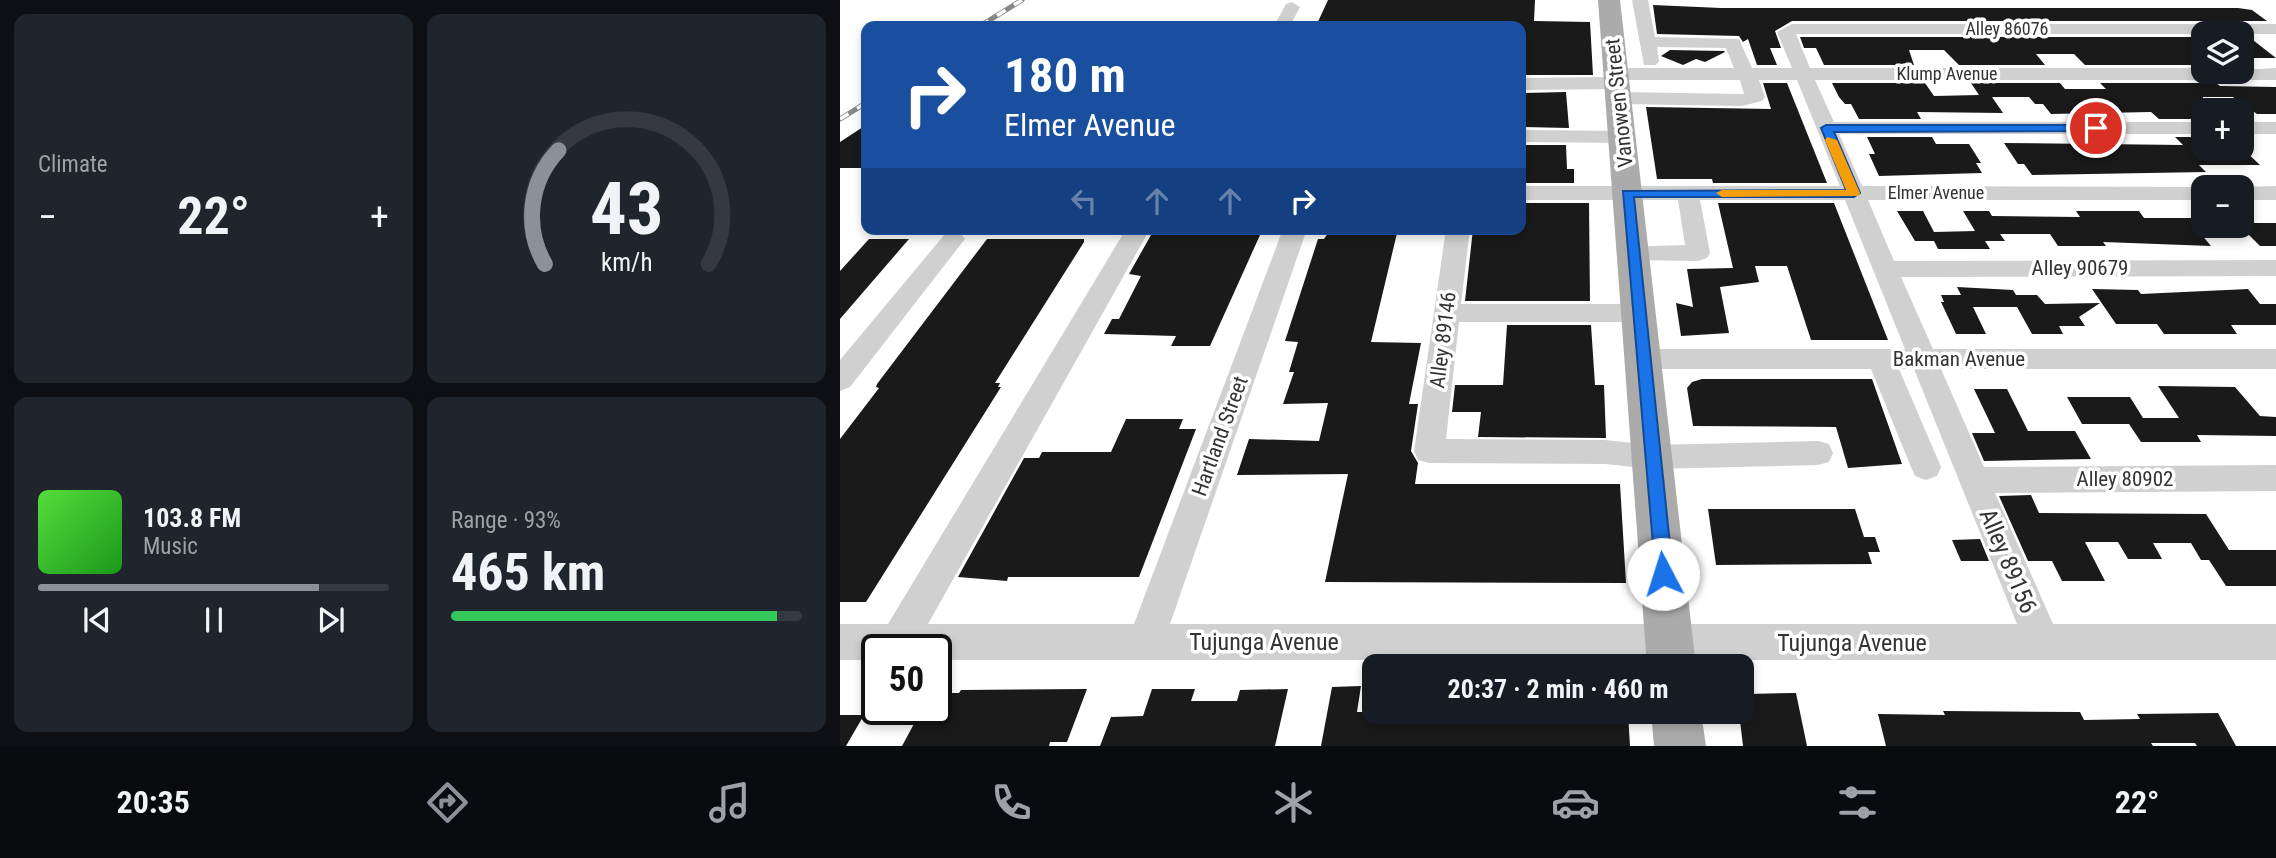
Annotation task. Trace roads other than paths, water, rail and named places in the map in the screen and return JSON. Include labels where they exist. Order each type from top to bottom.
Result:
[{"type":"main road","name":"Vanowen Street","points":[[1609,0],[1671,654]]},
{"type":"main road","points":[[1677,724],[1680,746]]},
{"type":"street","name":"Vanowen Street","points":[[1640,0],[1652,74]]},
{"type":"street","points":[[1285,21],[1292,7]]},
{"type":"street","name":"Alley 86076","points":[[1804,74],[1787,30],[2276,29]]},
{"type":"street","points":[[1526,84],[1618,85],[1742,100],[1755,97],[1733,43],[1646,42]]},
{"type":"street","name":"Klump Avenue","points":[[1618,85],[1652,74],[2276,74]]},
{"type":"street","name":"Alley 89156","points":[[1804,74],[2042,642]]},
{"type":"street","points":[[1826,128],[2191,128]]},
{"type":"street","points":[[2254,128],[2276,128]]},
{"type":"street","points":[[1526,136],[1623,137]]},
{"type":"street","name":"Elmer Avenue","points":[[1526,193],[2191,193]]},
{"type":"street","points":[[1633,252],[1698,253],[1688,193]]},
{"type":"street","points":[[2254,193],[2276,193]]},
{"type":"street","points":[[903,634],[1135,235]]},
{"type":"street","name":"Hartland Street","points":[[1146,642],[1292,235]]},
{"type":"street","name":"Alley 89146","points":[[1457,235],[1429,451],[1605,452],[1652,457]]},
{"type":"street","points":[[840,380],[953,239]]},
{"type":"street","name":"Alley 90679","points":[[1885,269],[2276,268]]},
{"type":"street","points":[[1447,313],[1639,313]]},
{"type":"street","name":"Bakman Avenue","points":[[1643,359],[2276,359]]},
{"type":"street","points":[[1881,359],[1926,467]]},
{"type":"street","points":[[1652,457],[1818,453]]},
{"type":"street","name":"Alley 80902","points":[[1974,480],[2276,478]]},
{"type":"street","name":"Tujunga Avenue","points":[[840,642],[861,642]]},
{"type":"street","name":"Tujunga Avenue","points":[[952,642],[1146,642],[1671,654],[2042,642],[2276,642]]},
{"type":"railway","points":[[988,21],[1022,0]]},
{"type":"railway","points":[[840,119],[861,106]]}]
